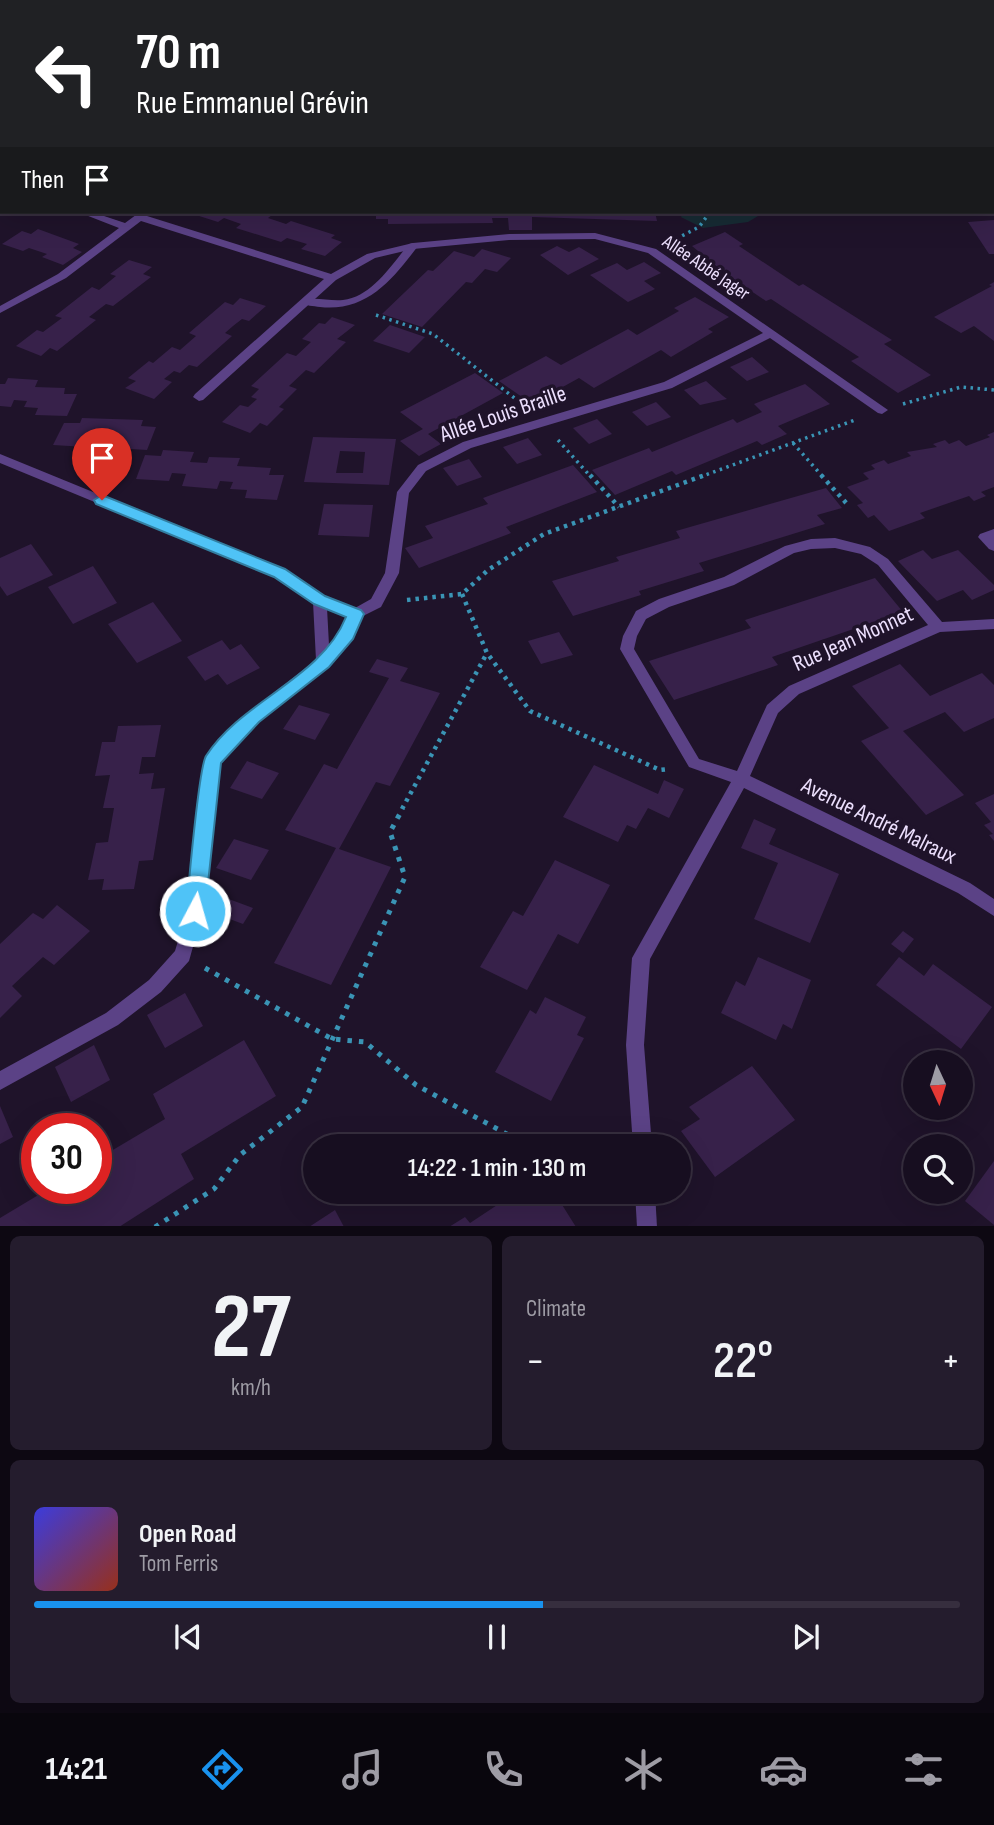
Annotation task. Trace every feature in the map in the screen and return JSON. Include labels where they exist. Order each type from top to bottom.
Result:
[{"type":"street","points":[[89,214],[126,227]]},
{"type":"street","points":[[0,310],[62,276],[144,215],[332,278]]},
{"type":"street","name":"Allée Abbé Jager","points":[[200,397],[332,278],[371,256],[413,246],[509,237],[595,236],[652,251],[882,410]]},
{"type":"street","points":[[305,302],[347,305],[369,297],[413,246]]},
{"type":"street","name":"Allée Louis Braille","points":[[376,603],[392,573],[403,492],[422,468],[467,445],[668,385],[771,333]]},
{"type":"street","points":[[0,458],[279,573],[320,600],[356,614]]},
{"type":"street","points":[[994,534],[985,537],[994,546]]},
{"type":"street","points":[[694,763],[627,649],[630,636],[641,615],[664,603],[729,581],[790,550],[835,543],[865,550],[883,562],[938,627]]},
{"type":"street","points":[[320,600],[323,663]]},
{"type":"street","points":[[0,1081],[112,1019],[155,986],[183,955],[195,911],[213,760],[253,718],[323,663],[347,634],[356,614],[376,603]]},
{"type":"street","name":"Rue Jean Monnet","points":[[641,1134],[635,1045],[641,958],[741,779],[772,709],[794,690],[938,627],[994,624]]},
{"type":"street","name":"Avenue André Malraux","points":[[694,763],[741,779],[964,888],[994,908]]},
{"type":"street","points":[[646,1204],[647,1226]]},
{"type":"path","points":[[652,251],[699,228],[709,214]]},
{"type":"path","points":[[347,305],[433,334],[514,396],[619,507]]},
{"type":"path","points":[[376,603],[462,594],[488,570],[544,534],[882,410],[961,387],[994,390]]},
{"type":"path","points":[[793,443],[848,505]]},
{"type":"path","points":[[462,594],[487,653],[530,710],[660,770],[694,763]]},
{"type":"path","points":[[157,1226],[214,1189],[240,1155],[302,1107],[405,877],[390,832],[487,653]]},
{"type":"path","points":[[183,955],[332,1039],[365,1042],[416,1085],[507,1134]]},
{"type":"shaded area","points":[[682,214],[761,214],[748,222],[703,228],[681,217]]},
{"type":"building","points":[[269,214],[272,215],[268,218],[286,224],[291,221],[335,235],[331,238],[342,242],[325,256],[301,249],[307,244],[287,238],[281,242],[236,228],[241,224],[224,218],[218,222],[196,215]]},
{"type":"building","points":[[376,214],[655,214],[657,221],[532,217],[532,230],[509,230],[508,218],[492,218],[493,223],[388,224],[388,219],[376,219]]},
{"type":"building","points":[[994,220],[994,254],[989,254],[968,222]]},
{"type":"building","points":[[38,229],[79,244],[73,248],[82,252],[63,265],[42,257],[47,254],[29,248],[23,251],[2,244],[22,231],[31,234]]},
{"type":"building","points":[[725,232],[743,244],[739,246],[799,286],[803,284],[892,340],[884,344],[931,375],[898,393],[851,361],[859,357],[771,299],[766,301],[726,274],[692,246]]},
{"type":"building","points":[[557,246],[569,252],[579,247],[599,259],[568,275],[540,255]]},
{"type":"building","points":[[482,249],[511,258],[497,272],[485,269],[472,283],[466,282],[422,327],[382,314],[428,270],[433,271],[454,251],[474,257]]},
{"type":"building","points":[[129,260],[152,267],[143,274],[151,277],[113,306],[106,304],[89,317],[96,320],[57,351],[50,348],[41,356],[16,346],[37,330],[43,332],[62,318],[55,316],[92,287],[99,290],[116,276],[110,274]]},
{"type":"building","points":[[644,262],[661,273],[644,281],[655,289],[628,302],[590,275],[617,263],[627,270]]},
{"type":"building","points":[[994,282],[994,341],[974,326],[961,333],[934,317],[992,286],[989,285]]},
{"type":"building","points":[[695,297],[729,317],[708,329],[713,332],[671,357],[661,350],[594,388],[579,378],[532,404],[499,381],[546,356],[561,365],[628,329],[637,335],[679,311],[674,308]]},
{"type":"building","points":[[240,298],[266,306],[249,321],[242,319],[225,333],[232,336],[197,367],[189,365],[180,373],[174,371],[164,379],[172,382],[154,399],[125,388],[136,381],[128,378],[149,361],[153,363],[172,347],[180,350],[196,336],[189,333],[225,302],[233,305]]},
{"type":"building","points":[[332,317],[355,325],[337,339],[346,342],[314,373],[306,370],[289,386],[297,389],[279,407],[284,409],[267,426],[260,423],[250,433],[222,422],[240,405],[248,407],[257,399],[251,397],[259,389],[251,386],[287,353],[296,356],[311,342],[302,339],[319,323],[325,324]]},
{"type":"building","points":[[390,325],[425,337],[409,353],[373,341]]},
{"type":"building","points":[[752,357],[769,372],[747,381],[730,367]]},
{"type":"building","points":[[475,373],[503,393],[428,434],[441,444],[419,456],[400,441],[423,429],[400,412]]},
{"type":"building","points":[[8,378],[38,380],[35,387],[65,388],[64,394],[77,394],[67,416],[35,415],[38,408],[24,407],[27,401],[14,400],[11,407],[0,406],[0,384],[5,384]]},
{"type":"building","points":[[706,381],[727,399],[700,405],[684,390]]},
{"type":"building","points":[[805,384],[830,404],[778,426],[787,434],[762,445],[757,441],[676,475],[672,471],[615,495],[592,470],[649,448],[652,452],[733,419],[737,423],[762,412],[754,404]]},
{"type":"building","points":[[656,402],[671,417],[647,426],[632,412]]},
{"type":"building","points":[[82,418],[143,420],[141,426],[156,427],[147,450],[115,448],[118,441],[90,440],[86,447],[53,445],[64,423],[80,423]]},
{"type":"building","points":[[597,419],[612,434],[589,444],[573,428]]},
{"type":"building","points":[[994,432],[994,487],[981,492],[986,496],[974,501],[969,496],[920,513],[925,518],[889,531],[874,515],[868,518],[857,505],[863,503],[847,487],[869,479],[863,473],[875,469],[871,465],[884,460],[888,464],[911,456],[907,452],[937,447],[933,444],[945,440],[949,444],[959,440],[966,446],[990,437],[987,435]]},
{"type":"building","points":[[313,437],[396,439],[389,485],[304,482]],"holes":[[[340,451],[365,452],[363,473],[336,473]]]},
{"type":"building","points":[[528,438],[542,455],[517,464],[503,447]]},
{"type":"building","points":[[163,450],[194,452],[190,462],[207,463],[209,457],[240,458],[237,466],[271,468],[269,475],[284,475],[277,500],[245,498],[247,490],[230,489],[233,482],[220,481],[217,489],[182,486],[186,474],[172,473],[169,481],[136,479],[145,455],[161,456]]},
{"type":"building","points":[[469,459],[482,477],[457,486],[443,468]]},
{"type":"building","points":[[573,465],[597,492],[506,527],[511,533],[419,568],[405,548],[433,538],[425,526],[488,504],[483,498]]},
{"type":"building","points":[[826,488],[842,508],[817,515],[825,524],[699,563],[704,571],[639,591],[641,595],[573,616],[552,581],[619,561],[616,557],[680,538],[676,531]]},
{"type":"building","points":[[324,504],[373,505],[369,537],[318,535]]},
{"type":"building","points":[[31,544],[53,575],[7,596],[0,586],[0,558]]},
{"type":"building","points":[[923,550],[932,559],[958,550],[994,585],[994,590],[972,600],[963,590],[937,601],[898,561]]},
{"type":"building","points":[[93,566],[117,603],[73,624],[48,587]]},
{"type":"building","points":[[875,578],[903,612],[772,657],[778,665],[674,700],[649,661],[751,628],[745,620]]},
{"type":"building","points":[[153,602],[182,641],[137,663],[108,624]]},
{"type":"building","points":[[559,632],[573,655],[541,664],[528,641]]},
{"type":"building","points":[[222,640],[230,650],[241,644],[260,668],[227,685],[218,674],[205,681],[187,657]]},
{"type":"building","points":[[377,659],[408,668],[400,681],[440,693],[390,786],[376,782],[339,849],[391,867],[331,985],[274,963],[336,848],[285,830],[324,764],[337,769],[389,678],[369,672]]},
{"type":"building","points":[[900,664],[930,696],[982,673],[994,685],[994,718],[964,732],[945,712],[903,731],[964,795],[926,815],[861,741],[889,728],[852,686]]},
{"type":"building","points":[[299,705],[330,714],[315,740],[283,729]]},
{"type":"building","points":[[161,725],[155,757],[142,757],[139,774],[154,773],[151,789],[165,788],[153,860],[139,861],[134,889],[102,890],[104,879],[88,880],[96,843],[108,842],[114,808],[103,808],[110,775],[95,776],[102,742],[115,742],[118,726]]},
{"type":"building","points":[[247,761],[279,773],[262,799],[230,788]]},
{"type":"building","points":[[594,765],[658,794],[664,780],[684,789],[669,818],[648,808],[636,829],[627,825],[618,842],[563,817]]},
{"type":"building","points":[[994,794],[994,841],[989,835],[993,834],[984,825],[991,822],[975,803]]},
{"type":"building","points":[[754,819],[776,829],[769,844],[839,874],[810,943],[754,919],[778,863],[741,848]]},
{"type":"building","points":[[234,839],[269,850],[251,880],[216,868]]},
{"type":"building","points":[[555,860],[610,885],[578,944],[558,934],[527,990],[480,967],[513,911],[523,916]]},
{"type":"building","points":[[218,895],[253,908],[243,924],[208,911]]},
{"type":"building","points":[[57,905],[90,931],[54,965],[43,957],[12,986],[22,996],[0,1018],[0,944],[33,913],[43,919]]},
{"type":"building","points":[[903,931],[914,939],[903,953],[891,944]]},
{"type":"building","points":[[758,957],[811,980],[792,1029],[783,1024],[776,1040],[721,1013],[736,981],[745,986]]},
{"type":"building","points":[[899,957],[924,976],[933,964],[992,1007],[961,1049],[876,985]]},
{"type":"building","points":[[185,993],[203,1026],[165,1048],[147,1015]]},
{"type":"building","points":[[545,997],[586,1017],[577,1035],[584,1038],[551,1101],[495,1072],[530,1010],[536,1014]]},
{"type":"building","points":[[244,1040],[276,1096],[181,1154],[194,1179],[121,1226],[0,1226],[0,1218],[23,1204],[112,1204],[112,1150],[165,1119],[153,1094]]},
{"type":"building","points":[[94,1045],[110,1080],[71,1102],[55,1067]]},
{"type":"building","points":[[752,1066],[795,1120],[715,1177],[691,1145],[691,1134],[683,1134],[681,1131],[700,1119],[689,1107]]},
{"type":"building","points":[[0,1106],[13,1137],[0,1144]]},
{"type":"building","points":[[994,1161],[994,1225],[969,1204],[973,1204],[973,1190]]},
{"type":"building","points":[[499,1204],[562,1204],[575,1226],[451,1226],[465,1217],[470,1223]]},
{"type":"building","points":[[335,1210],[343,1226],[311,1226]]},
{"type":"route","points":[[102,500],[279,573],[320,600],[356,614],[347,634],[323,663],[253,718],[213,760],[195,911]]}]
